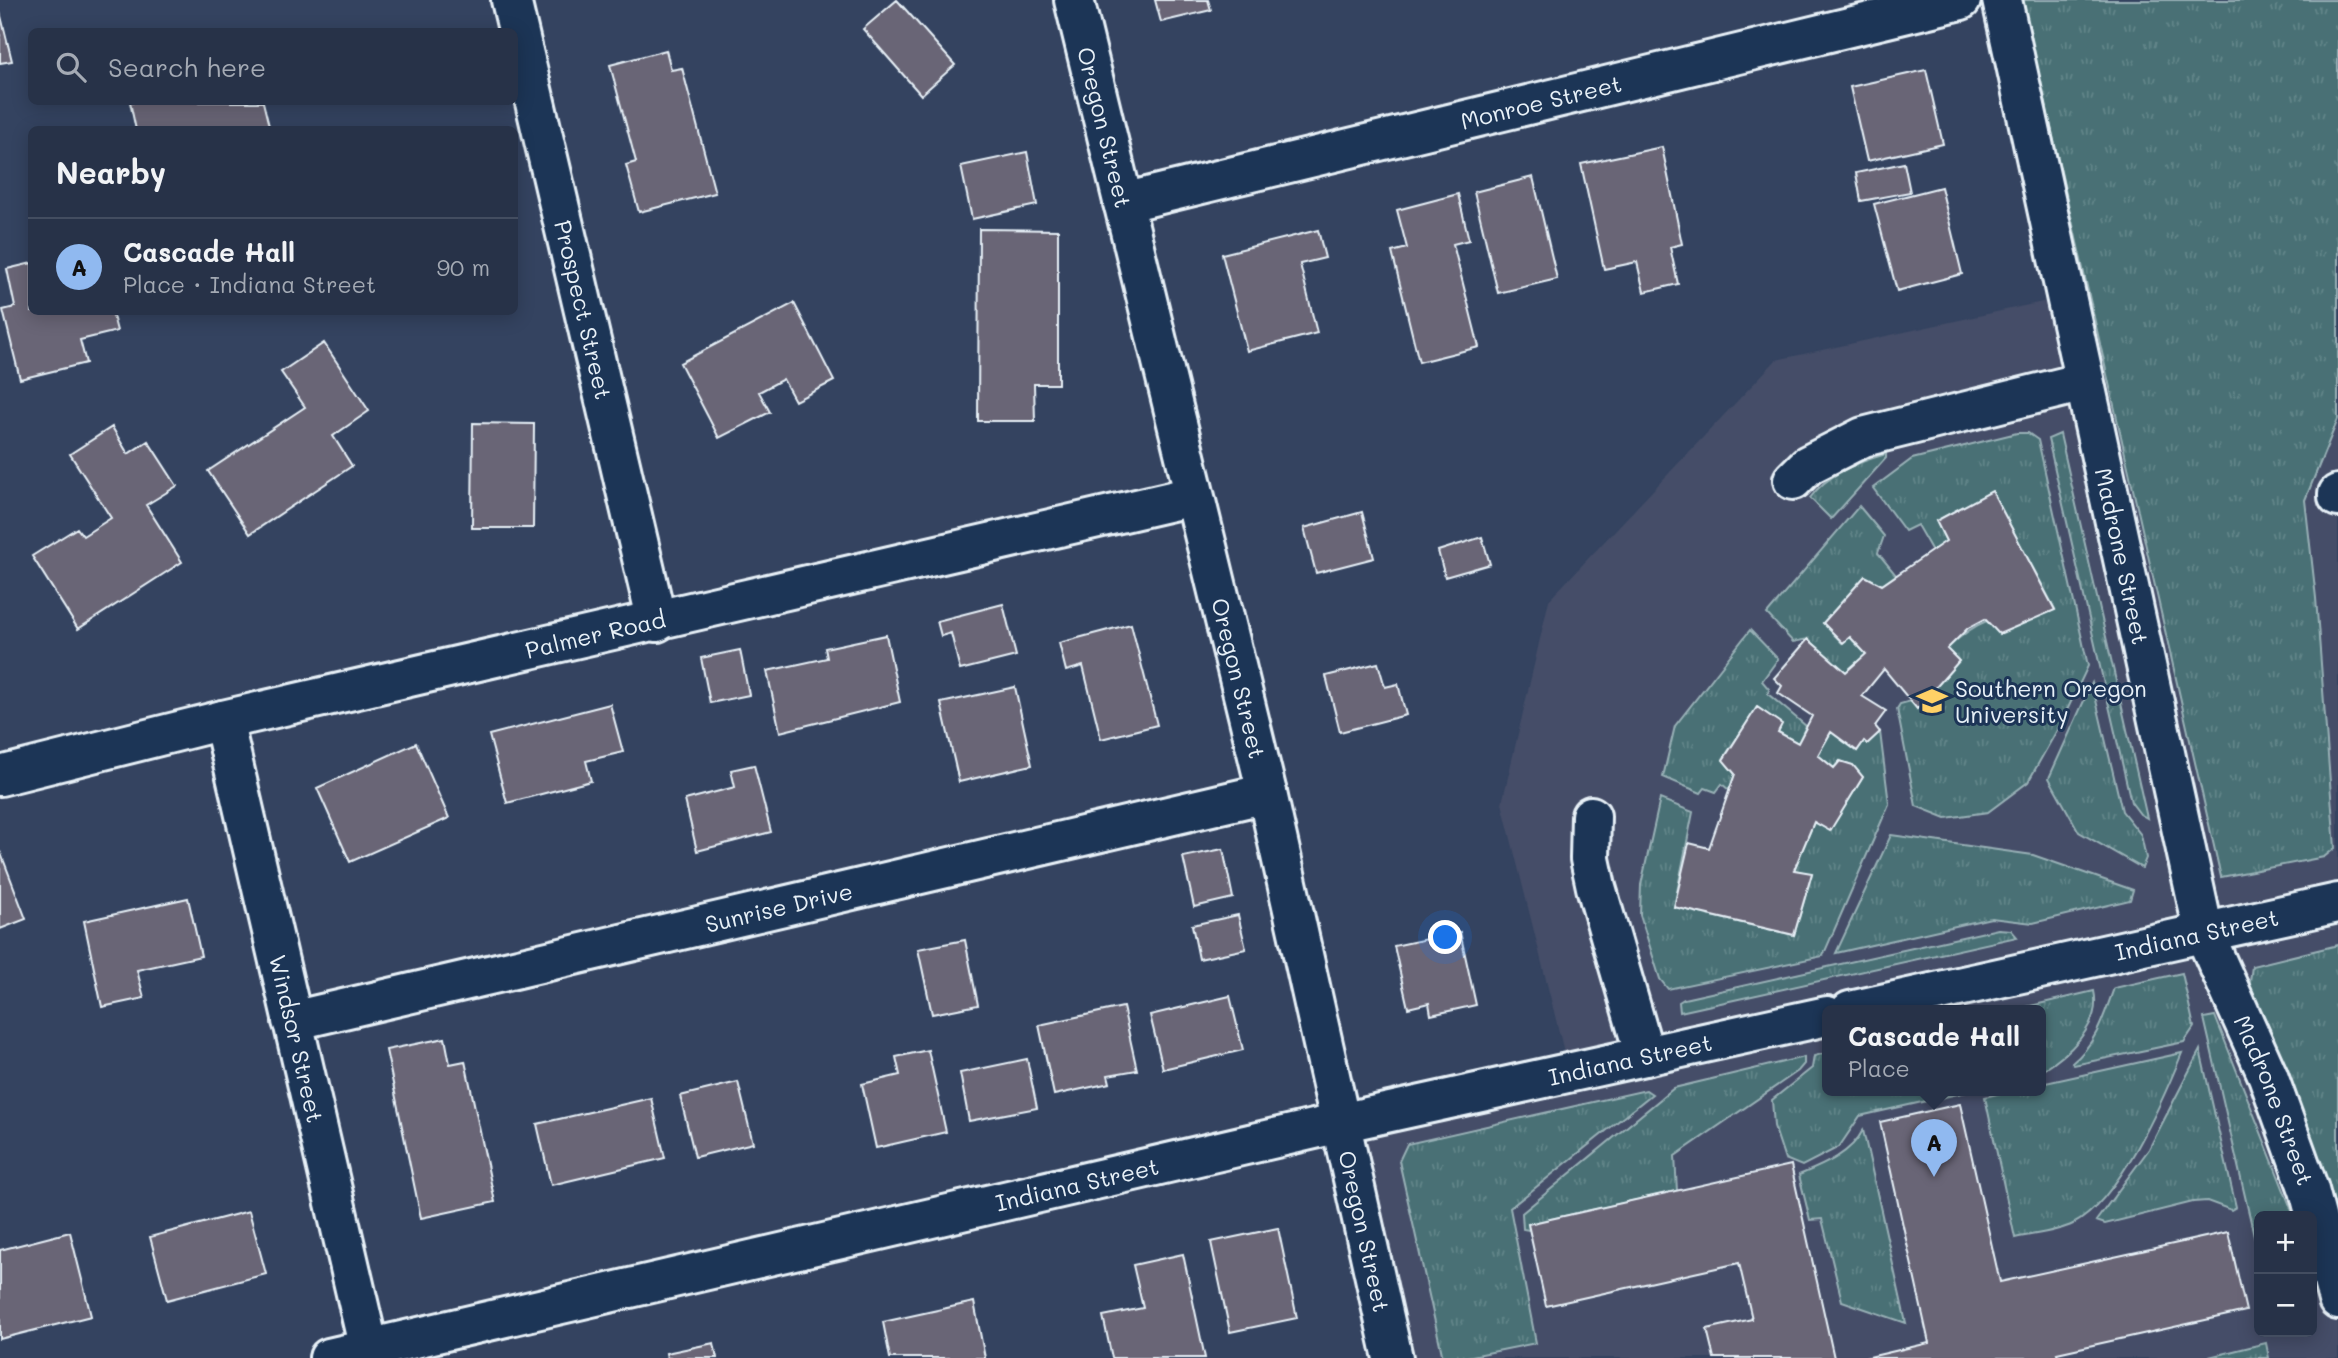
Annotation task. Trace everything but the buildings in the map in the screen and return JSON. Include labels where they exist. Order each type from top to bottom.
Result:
[{"type":"street","name":"Prospect Street","points":[[511,0],[518,28]]},
{"type":"street","name":"Oregon Street","points":[[1074,0],[1267,793],[1393,1358]]},
{"type":"street","name":"Monroe Street","points":[[1123,203],[1961,0]]},
{"type":"street","name":"Madrone Street","points":[[2002,0],[2204,933],[2268,1076],[2309,1190],[2338,1300]]},
{"type":"street","name":"Prospect Street","points":[[518,30],[657,622]]},
{"type":"street","points":[[1793,480],[1808,465],[1863,437],[2084,382]]},
{"type":"street","name":"Palmer Road","points":[[0,776],[223,720],[657,622],[1193,496]]},
{"type":"street","name":"Windsor Street","points":[[223,720],[370,1354]]},
{"type":"street","name":"Sunrise Drive","points":[[292,1021],[1267,793]]},
{"type":"street","points":[[1591,816],[1590,859],[1596,887],[1645,1056]]},
{"type":"street","name":"Indiana Street","points":[[1877,1005],[2338,903]]},
{"type":"street","name":"Indiana Street","points":[[329,1358],[370,1354],[1340,1123],[1822,1017]]},
{"type":"shaded area","name":"Southern Oregon University","points":[[2022,0],[2338,0],[2338,1358],[1399,1358],[1346,1125],[1570,1076],[1502,803],[1549,600],[1776,360],[2088,292]]},
{"type":"green space","points":[[2022,0],[2338,0],[2338,419],[2305,500],[2316,598],[2335,848],[2324,857],[2221,877]]},
{"type":"green space","points":[[2017,433],[2028,433],[2038,440],[2088,666],[2061,723],[2028,782],[1988,812],[1946,818],[1916,806],[1897,709],[1900,704],[1911,701],[1917,709],[1959,661],[1947,649],[1972,628],[2009,615],[2055,609],[1992,491],[1936,521],[1946,541],[1932,551],[1917,525],[1905,531],[1873,488],[1912,459]]},
{"type":"green space","points":[[2060,434],[2147,818],[2140,814],[2131,802],[2048,439]]},
{"type":"green space","points":[[1886,454],[1886,458],[1831,519],[1810,498],[1825,482],[1844,470]]},
{"type":"green space","points":[[1859,506],[1884,536],[1878,553],[1896,575],[1882,585],[1865,576],[1823,623],[1842,643],[1850,637],[1866,654],[1846,672],[1808,639],[1793,642],[1767,614]]},
{"type":"green space","points":[[1750,630],[1778,659],[1762,681],[1769,689],[1768,694],[1806,726],[1798,743],[1778,732],[1757,708],[1723,759],[1735,774],[1729,790],[1722,784],[1716,792],[1705,788],[1701,793],[1663,777],[1675,726]]},
{"type":"green space","points":[[2092,683],[2122,811],[2141,835],[2146,858],[2142,868],[2079,832],[2049,778]]},
{"type":"green space","points":[[1831,732],[1857,751],[1864,741],[1868,743],[1880,732],[1889,804],[1823,956],[1668,989],[1660,979],[1640,915],[1641,885],[1660,799],[1693,812],[1674,907],[1794,935],[1812,874],[1794,870],[1814,822],[1830,830],[1863,777],[1853,765],[1840,761],[1834,768],[1818,755]]},
{"type":"green space","points":[[1891,835],[2033,855],[2133,890],[2130,900],[2033,923],[1991,918],[1836,953]]},
{"type":"green space","points":[[1998,929],[2011,930],[2017,937],[1680,1012],[1679,1002],[1684,999]]},
{"type":"green space","points":[[2338,945],[2338,1223],[2322,1168],[2249,989],[2252,966]]},
{"type":"green space","points":[[2182,973],[2194,1027],[2184,1042],[2074,1065],[2072,1063],[2093,1038],[2114,988]]},
{"type":"green space","points":[[2094,991],[2095,1004],[2088,1028],[2071,1048],[2046,1068],[2046,1005],[2034,1005]]},
{"type":"green space","points":[[2215,1016],[2292,1211],[2254,1211],[2254,1235],[2204,1018]]},
{"type":"green space","points":[[2200,1050],[2236,1207],[2231,1210],[2207,1201],[2193,1202],[2105,1224],[2096,1221],[2149,1149]]},
{"type":"green space","points":[[2182,1053],[2138,1148],[2107,1194],[2090,1212],[2067,1227],[2015,1238],[1985,1097],[2046,1096],[2046,1083]]},
{"type":"green space","points":[[1822,1054],[1822,1096],[1949,1096],[1860,1116],[1839,1147],[1802,1166],[1785,1159],[1774,1126],[1772,1100],[1812,1068],[1814,1056]]},
{"type":"green space","points":[[1804,1057],[1804,1064],[1798,1071],[1675,1156],[1677,1191],[1528,1224],[1529,1230],[1523,1229],[1522,1213],[1674,1088]]},
{"type":"green space","points":[[1646,1090],[1652,1094],[1510,1208],[1536,1343],[1462,1358],[1443,1358],[1399,1161],[1407,1144]]},
{"type":"green space","points":[[1863,1130],[1906,1323],[1842,1301],[1822,1219],[1810,1220],[1799,1175],[1844,1152]]},
{"type":"green space","points":[[2266,1343],[2269,1358],[2205,1358]]},
{"type":"place","name":"Southern Oregon University","points":[[1932,701]]},
{"type":"place","name":"Cascade Hall","points":[[1934,1177]]}]
